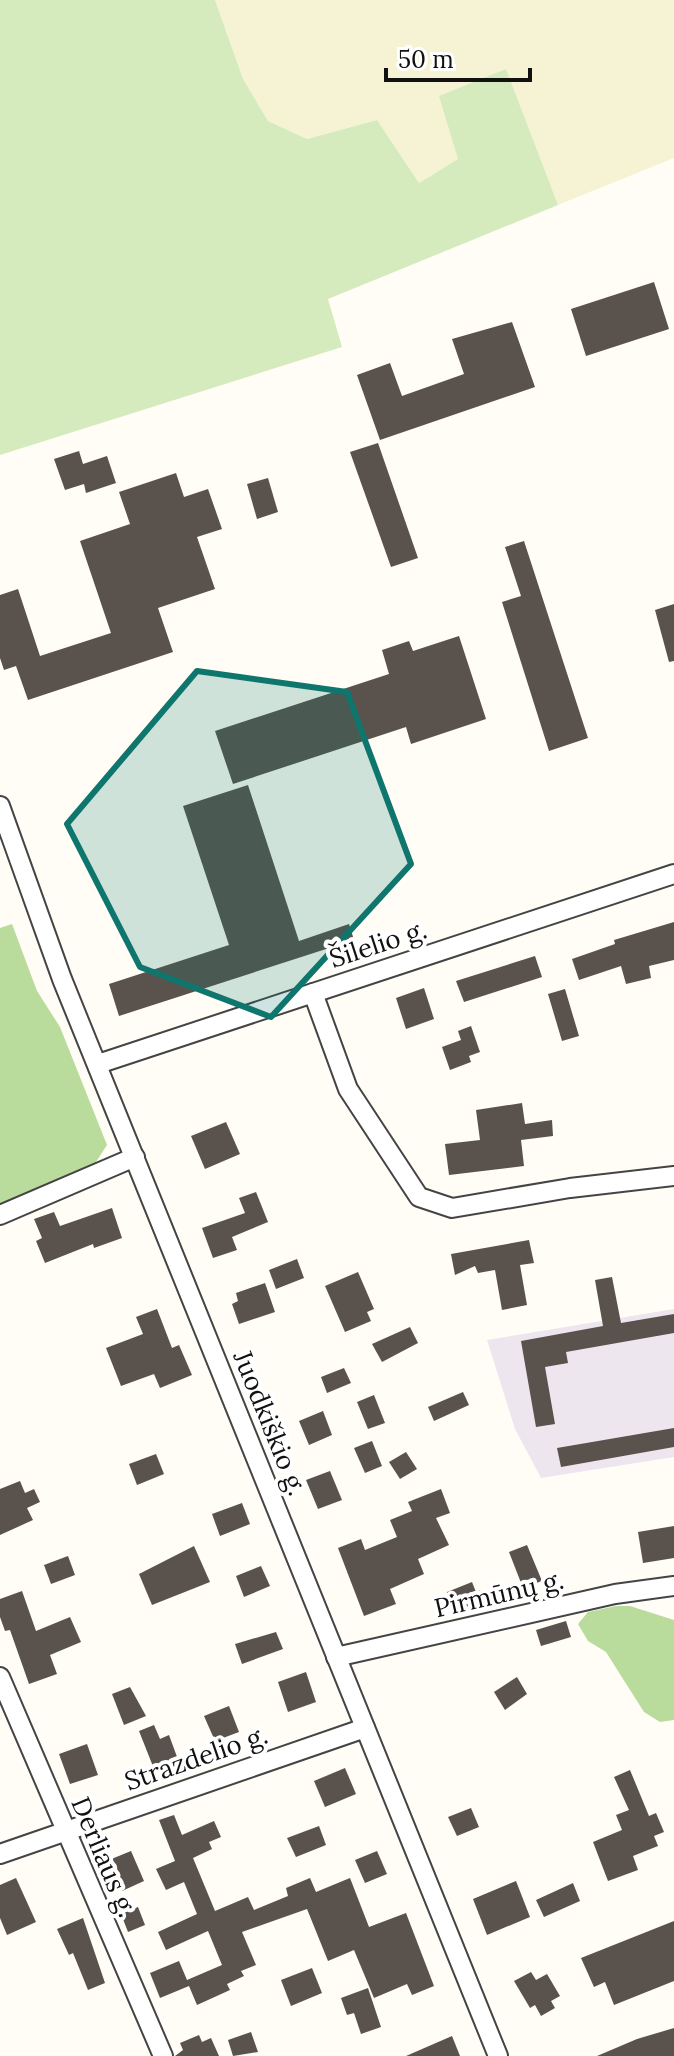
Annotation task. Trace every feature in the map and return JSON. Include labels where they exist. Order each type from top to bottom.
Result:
[{"type":"street","name":"Juodkiškio g.","points":[[0,806],[39,919],[498,2056]]},
{"type":"street","name":"Šilelio g.","points":[[98,1064],[674,874]]},
{"type":"street","points":[[313,993],[348,1089],[419,1197],[452,1208],[570,1188],[674,1176]]},
{"type":"street","points":[[0,1215],[135,1157]]},
{"type":"street","name":"Pirmūnų g.","points":[[336,1657],[615,1594],[674,1586]]},
{"type":"street","name":"Derliaus g.","points":[[0,1677],[64,1832],[163,2056]]},
{"type":"street","name":"Strazdelio g.","points":[[0,1854],[365,1728]]},
{"type":"highlighted area","points":[[197,671],[347,692],[411,864],[271,1017],[140,967],[67,824]]},
{"type":"shaded area","points":[[215,0],[674,0],[674,158],[558,205],[506,70],[458,159],[419,183],[377,120],[307,139],[268,121],[243,79]]},
{"type":"shaded area","points":[[674,1309],[674,1457],[541,1478],[515,1429],[487,1340]]},
{"type":"green space","points":[[0,0],[215,0],[243,79],[268,121],[307,139],[377,120],[419,183],[458,159],[439,96],[506,69],[558,205],[328,299],[342,347],[0,455]]},
{"type":"green space","points":[[12,924],[37,991],[60,1027],[107,1145],[94,1165],[0,1208],[0,928]]},
{"type":"green space","points":[[630,1606],[674,1620],[674,1720],[660,1722],[644,1712],[606,1652],[588,1641],[578,1624],[588,1612]]},
{"type":"building","points":[[654,282],[669,329],[586,356],[571,309]]},
{"type":"building","points":[[512,322],[535,387],[380,440],[357,375],[390,363],[402,396],[464,374],[452,339]]},
{"type":"building","points":[[378,443],[418,558],[391,567],[350,452]]},
{"type":"building","points":[[79,451],[83,464],[107,456],[116,483],[86,493],[84,484],[65,490],[54,459]]},
{"type":"building","points":[[176,473],[184,497],[208,489],[222,529],[197,537],[215,589],[158,608],[173,652],[28,700],[16,666],[4,670],[0,658],[0,595],[18,589],[40,656],[111,633],[80,541],[130,524],[119,492]]},
{"type":"building","points":[[268,478],[278,512],[257,519],[247,484]]},
{"type":"building","points":[[524,541],[588,738],[549,751],[502,602],[521,596],[505,547]]},
{"type":"building","points":[[674,604],[674,661],[669,662],[655,610]]},
{"type":"building","points":[[459,636],[486,719],[411,744],[406,727],[233,784],[215,731],[389,674],[382,650],[409,641],[413,651]]},
{"type":"building","points":[[248,785],[299,941],[349,924],[354,940],[119,1016],[109,984],[229,945],[183,806]]},
{"type":"building","points":[[674,922],[674,960],[649,966],[651,978],[626,984],[621,966],[579,980],[572,959],[615,944],[614,940]]},
{"type":"building","points":[[535,956],[542,977],[464,1002],[456,981]]},
{"type":"building","points":[[424,988],[434,1019],[406,1029],[396,998]]},
{"type":"building","points":[[565,989],[579,1036],[562,1041],[548,994]]},
{"type":"building","points":[[471,1026],[480,1052],[469,1056],[471,1062],[450,1070],[442,1047],[461,1040],[458,1031]]},
{"type":"building","points":[[522,1103],[525,1124],[552,1120],[553,1136],[521,1140],[524,1166],[449,1175],[445,1144],[480,1140],[476,1110]]},
{"type":"building","points":[[226,1122],[240,1154],[205,1169],[191,1136]]},
{"type":"building","points":[[256,1192],[268,1222],[232,1237],[237,1250],[213,1258],[202,1228],[245,1213],[239,1198]]},
{"type":"building","points":[[112,1208],[122,1238],[94,1248],[93,1244],[45,1263],[36,1241],[42,1238],[34,1219],[54,1212],[60,1226]]},
{"type":"building","points":[[529,1240],[534,1263],[520,1265],[527,1305],[502,1310],[495,1270],[478,1273],[475,1266],[455,1275],[451,1254]]},
{"type":"building","points":[[297,1259],[304,1278],[276,1289],[269,1270]]},
{"type":"building","points":[[358,1272],[374,1309],[367,1312],[371,1321],[345,1332],[325,1286]]},
{"type":"building","points":[[612,1277],[621,1323],[674,1314],[674,1333],[566,1352],[568,1363],[545,1367],[555,1424],[536,1427],[521,1341],[603,1326],[595,1280]]},
{"type":"building","points":[[265,1283],[275,1312],[239,1324],[232,1304],[238,1301],[236,1293]]},
{"type":"building","points":[[157,1309],[172,1348],[179,1345],[192,1375],[160,1388],[154,1374],[121,1386],[106,1348],[143,1334],[136,1317]]},
{"type":"building","points":[[410,1327],[418,1343],[382,1362],[372,1344]]},
{"type":"building","points":[[344,1368],[351,1383],[327,1393],[321,1377]]},
{"type":"building","points":[[463,1392],[469,1405],[434,1421],[428,1407]]},
{"type":"building","points":[[374,1395],[385,1423],[368,1429],[357,1402]]},
{"type":"building","points":[[323,1411],[332,1435],[309,1445],[299,1421]]},
{"type":"building","points":[[674,1428],[674,1447],[561,1467],[557,1448]]},
{"type":"building","points":[[372,1441],[382,1466],[365,1473],[354,1448]]},
{"type":"building","points":[[406,1452],[417,1469],[400,1479],[389,1462]]},
{"type":"building","points":[[156,1454],[164,1474],[137,1485],[129,1464]]},
{"type":"building","points":[[330,1471],[342,1500],[318,1509],[306,1480]]},
{"type":"building","points":[[20,1481],[25,1493],[34,1489],[40,1502],[27,1508],[33,1520],[0,1535],[0,1489]]},
{"type":"building","points":[[441,1489],[450,1513],[436,1518],[449,1545],[418,1559],[424,1574],[390,1589],[396,1604],[364,1616],[338,1548],[361,1539],[365,1550],[397,1537],[390,1520],[412,1511],[408,1502]]},
{"type":"building","points":[[242,1503],[250,1524],[220,1536],[212,1514]]},
{"type":"building","points":[[674,1526],[674,1558],[643,1563],[638,1532]]},
{"type":"building","points":[[527,1545],[542,1581],[523,1588],[509,1552]]},
{"type":"building","points":[[194,1546],[210,1582],[152,1605],[139,1574]]},
{"type":"building","points":[[68,1556],[75,1575],[51,1584],[44,1565]]},
{"type":"building","points":[[261,1566],[270,1586],[244,1597],[236,1576]]},
{"type":"building","points":[[472,1582],[476,1592],[481,1590],[486,1604],[462,1614],[459,1607],[454,1609],[447,1592]]},
{"type":"building","points":[[22,1591],[36,1631],[70,1617],[81,1642],[50,1655],[57,1674],[29,1684],[10,1630],[5,1631],[0,1617],[0,1599]]},
{"type":"building","points":[[566,1621],[571,1637],[541,1646],[536,1630]]},
{"type":"building","points":[[276,1632],[283,1649],[242,1664],[235,1644]]},
{"type":"building","points":[[306,1672],[316,1702],[288,1712],[278,1682]]},
{"type":"building","points":[[517,1677],[527,1694],[505,1710],[494,1692]]},
{"type":"building","points":[[130,1687],[146,1716],[124,1725],[112,1694]]},
{"type":"building","points":[[229,1706],[239,1732],[215,1741],[204,1716]]},
{"type":"building","points":[[154,1725],[160,1739],[169,1735],[180,1765],[156,1774],[139,1731]]},
{"type":"building","points":[[87,1744],[98,1775],[70,1784],[59,1754]]},
{"type":"building","points":[[345,1768],[356,1794],[325,1807],[314,1781]]},
{"type":"building","points":[[630,1770],[649,1816],[656,1813],[664,1832],[654,1836],[658,1846],[633,1856],[638,1870],[608,1881],[593,1842],[622,1830],[616,1815],[629,1810],[614,1777]]},
{"type":"building","points":[[471,1808],[479,1827],[457,1836],[448,1817]]},
{"type":"building","points":[[174,1815],[182,1835],[214,1821],[221,1837],[209,1842],[212,1849],[193,1858],[215,1911],[248,1897],[254,1910],[288,1896],[286,1888],[310,1878],[316,1892],[350,1878],[369,1927],[406,1913],[434,1986],[412,1995],[407,1984],[374,1998],[354,1950],[328,1961],[307,1909],[242,1932],[256,1965],[241,1971],[244,1976],[227,1984],[230,1990],[197,2005],[189,1986],[160,1998],[150,1973],[179,1961],[187,1980],[222,1965],[208,1931],[166,1950],[158,1932],[197,1914],[184,1882],[166,1890],[156,1869],[175,1861],[159,1820]]},
{"type":"building","points":[[319,1826],[326,1845],[296,1857],[287,1838]]},
{"type":"building","points":[[131,1851],[144,1881],[122,1891],[109,1860]]},
{"type":"building","points":[[377,1851],[387,1874],[365,1883],[355,1860]]},
{"type":"building","points":[[16,1878],[36,1922],[7,1935],[0,1918],[0,1885]]},
{"type":"building","points":[[516,1881],[530,1917],[487,1935],[473,1899]]},
{"type":"building","points":[[573,1883],[580,1901],[544,1917],[536,1900]]},
{"type":"building","points":[[138,1907],[145,1925],[128,1932],[121,1914]]},
{"type":"building","points":[[83,1918],[105,1983],[88,1990],[73,1953],[69,1955],[57,1929]]},
{"type":"building","points":[[674,1921],[674,1981],[614,2005],[605,1982],[594,1987],[581,1958]]},
{"type":"building","points":[[312,1968],[322,1993],[291,2006],[281,1980]]},
{"type":"building","points":[[531,1972],[536,1980],[547,1974],[560,1996],[551,2001],[555,2008],[541,2016],[535,2005],[530,2008],[514,1981]]},
{"type":"building","points":[[368,1988],[381,2027],[361,2034],[354,2013],[347,2015],[341,1998]]},
{"type":"building","points":[[674,2028],[674,2056],[597,2056],[637,2039]]},
{"type":"building","points":[[251,2032],[258,2052],[233,2056],[228,2040]]},
{"type":"building","points":[[199,2035],[202,2042],[211,2038],[219,2056],[175,2056],[183,2050],[180,2043]]},
{"type":"building","points":[[452,2036],[460,2056],[406,2056]]}]
